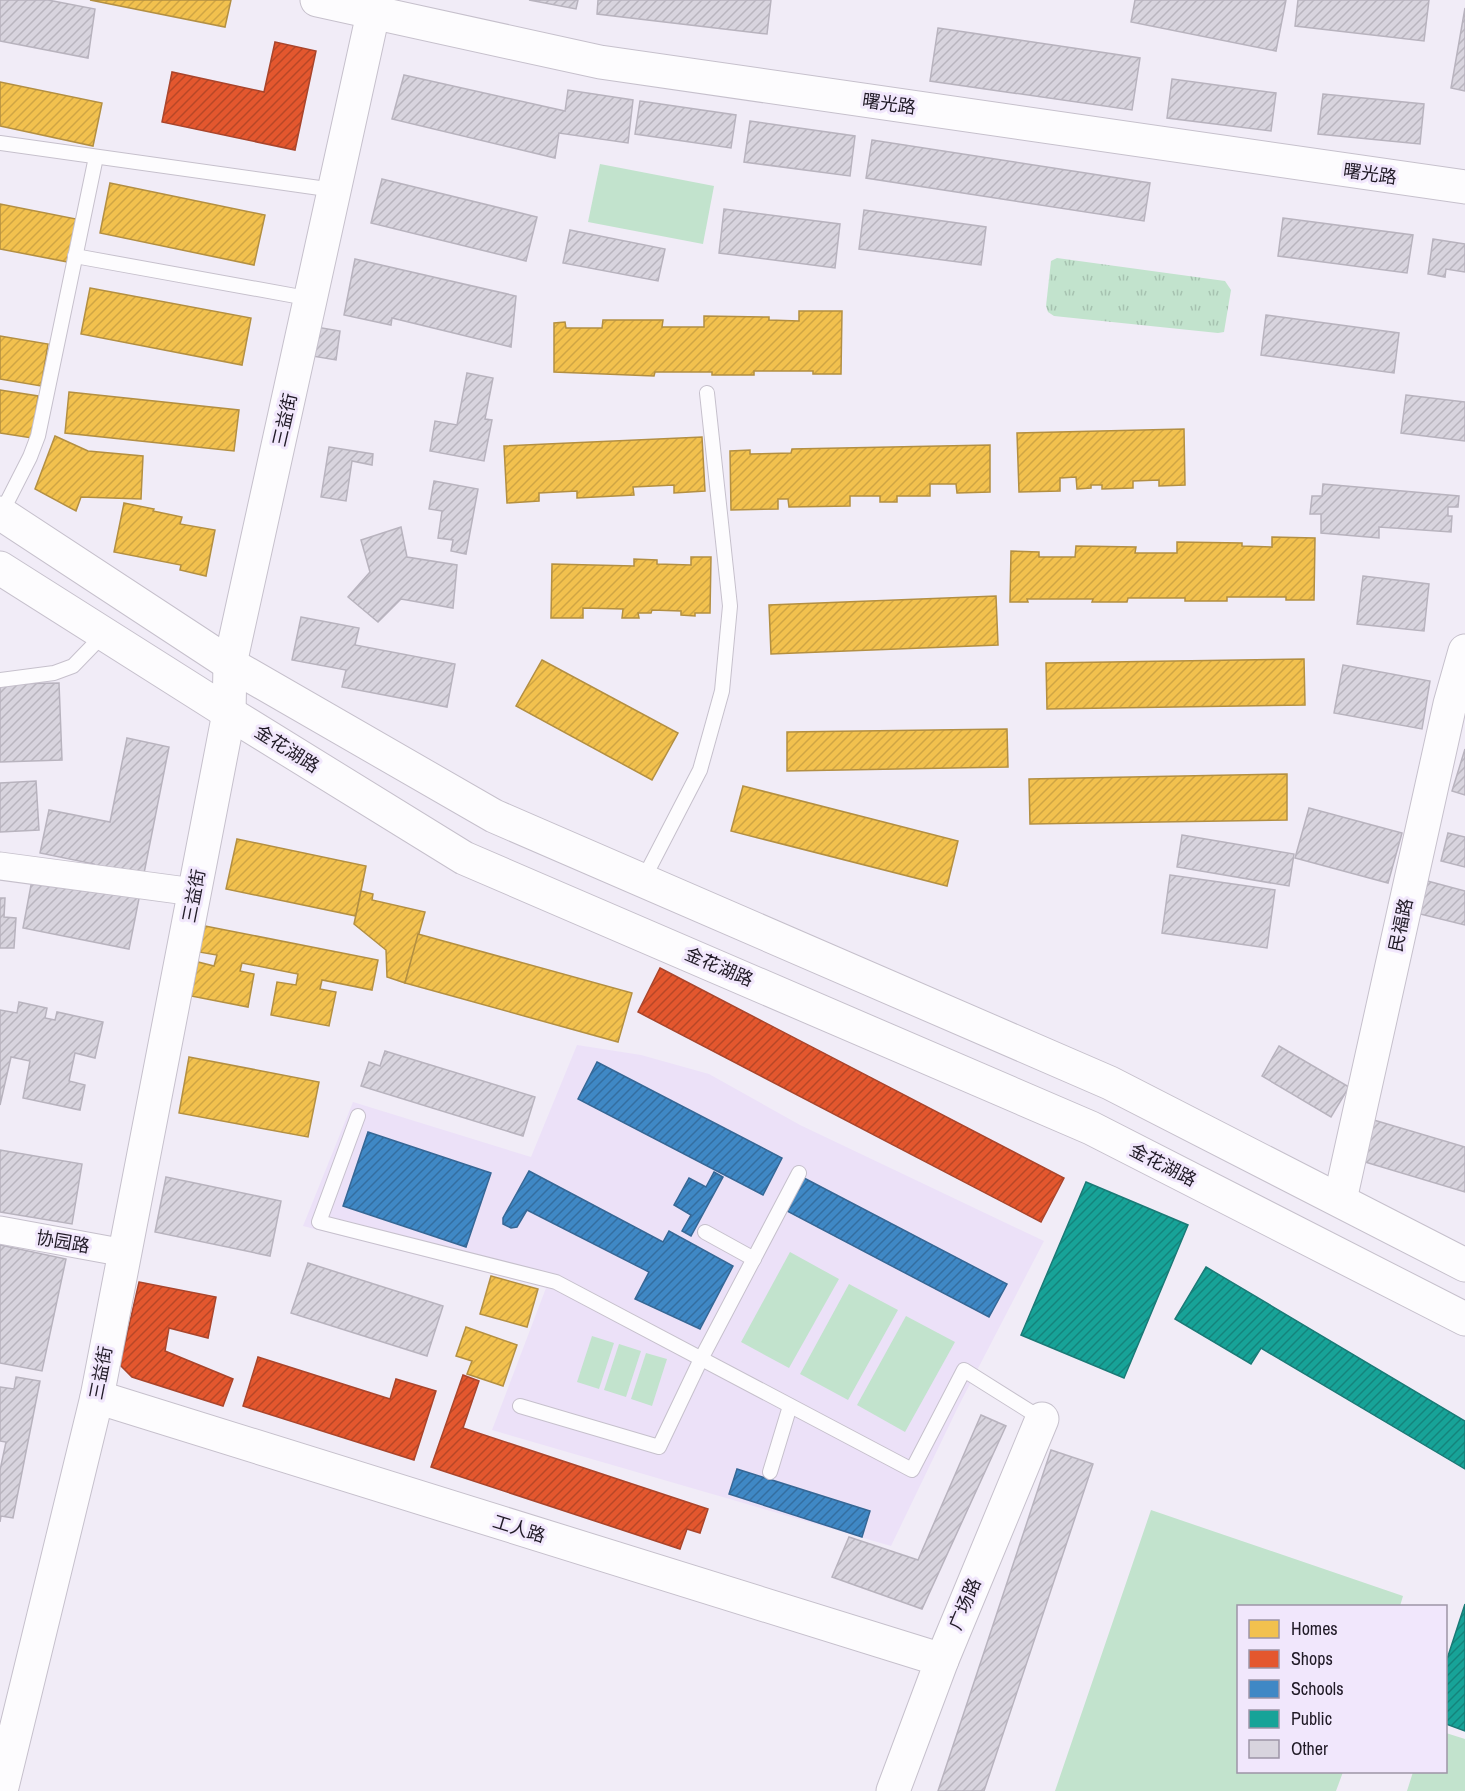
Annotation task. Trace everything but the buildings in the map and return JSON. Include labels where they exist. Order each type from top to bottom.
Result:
[{"type":"street","name":"曙光路","points":[[317,0],[375,6],[600,62],[1465,187]]},
{"type":"street","name":"三益街","points":[[1,1791],[97,1397],[229,713],[230,664],[375,6]]},
{"type":"street","points":[[1,514],[230,664],[494,816],[1110,1083],[1465,1265]]},
{"type":"street","name":"金花湖路","points":[[0,568],[229,713],[465,858],[1091,1128],[1465,1319]]},
{"type":"street","name":"民福路","points":[[1340,1200],[1458,702],[1465,651]]},
{"type":"street","points":[[0,866],[194,892]]},
{"type":"street","name":"协园路","points":[[0,1230],[125,1253]]},
{"type":"street","name":"工人路","points":[[97,1397],[942,1660]]},
{"type":"street","name":"广场路","points":[[893,1791],[942,1660],[1042,1419]]},
{"type":"lane","points":[[0,143],[336,190]]},
{"type":"lane","points":[[1,514],[38,436],[96,157]]},
{"type":"lane","points":[[75,256],[312,299]]},
{"type":"lane","points":[[643,880],[700,770],[722,691],[730,606],[707,393]]},
{"type":"lane","points":[[0,680],[54,673],[73,666],[104,634]]},
{"type":"lane","points":[[358,1116],[319,1222],[556,1282],[912,1470],[964,1370],[1042,1419]]},
{"type":"lane","points":[[520,1406],[659,1447],[799,1173]]},
{"type":"lane","points":[[705,1232],[754,1259]]},
{"type":"lane","points":[[770,1472],[790,1406]]},
{"type":"shaded area","points":[[577,1045],[641,1055],[709,1074],[800,1125],[1044,1241],[958,1407],[891,1546],[492,1430],[546,1288],[303,1226],[353,1102],[531,1157]]},
{"type":"green space","points":[[600,164],[714,186],[703,244],[588,222]]},
{"type":"green space","points":[[1057,258],[1225,281],[1231,290],[1224,332],[1054,316],[1048,312],[1046,306],[1051,261]]},
{"type":"green space","points":[[790,1252],[839,1279],[789,1368],[741,1342]]},
{"type":"green space","points":[[849,1284],[898,1310],[848,1400],[800,1374]]},
{"type":"green space","points":[[906,1316],[955,1342],[905,1432],[857,1405]]},
{"type":"green space","points":[[592,1336],[614,1343],[599,1389],[577,1382]]},
{"type":"green space","points":[[619,1344],[641,1351],[626,1397],[604,1390]]},
{"type":"green space","points":[[646,1353],[667,1359],[652,1406],[631,1399]]},
{"type":"green space","points":[[1151,1510],[1403,1596],[1400,1605],[1237,1605],[1237,1773],[1343,1773],[1336,1791],[1055,1791]]},
{"type":"green space","points":[[1447,1733],[1465,1739],[1465,1791],[1407,1791],[1413,1773],[1447,1773]]}]
